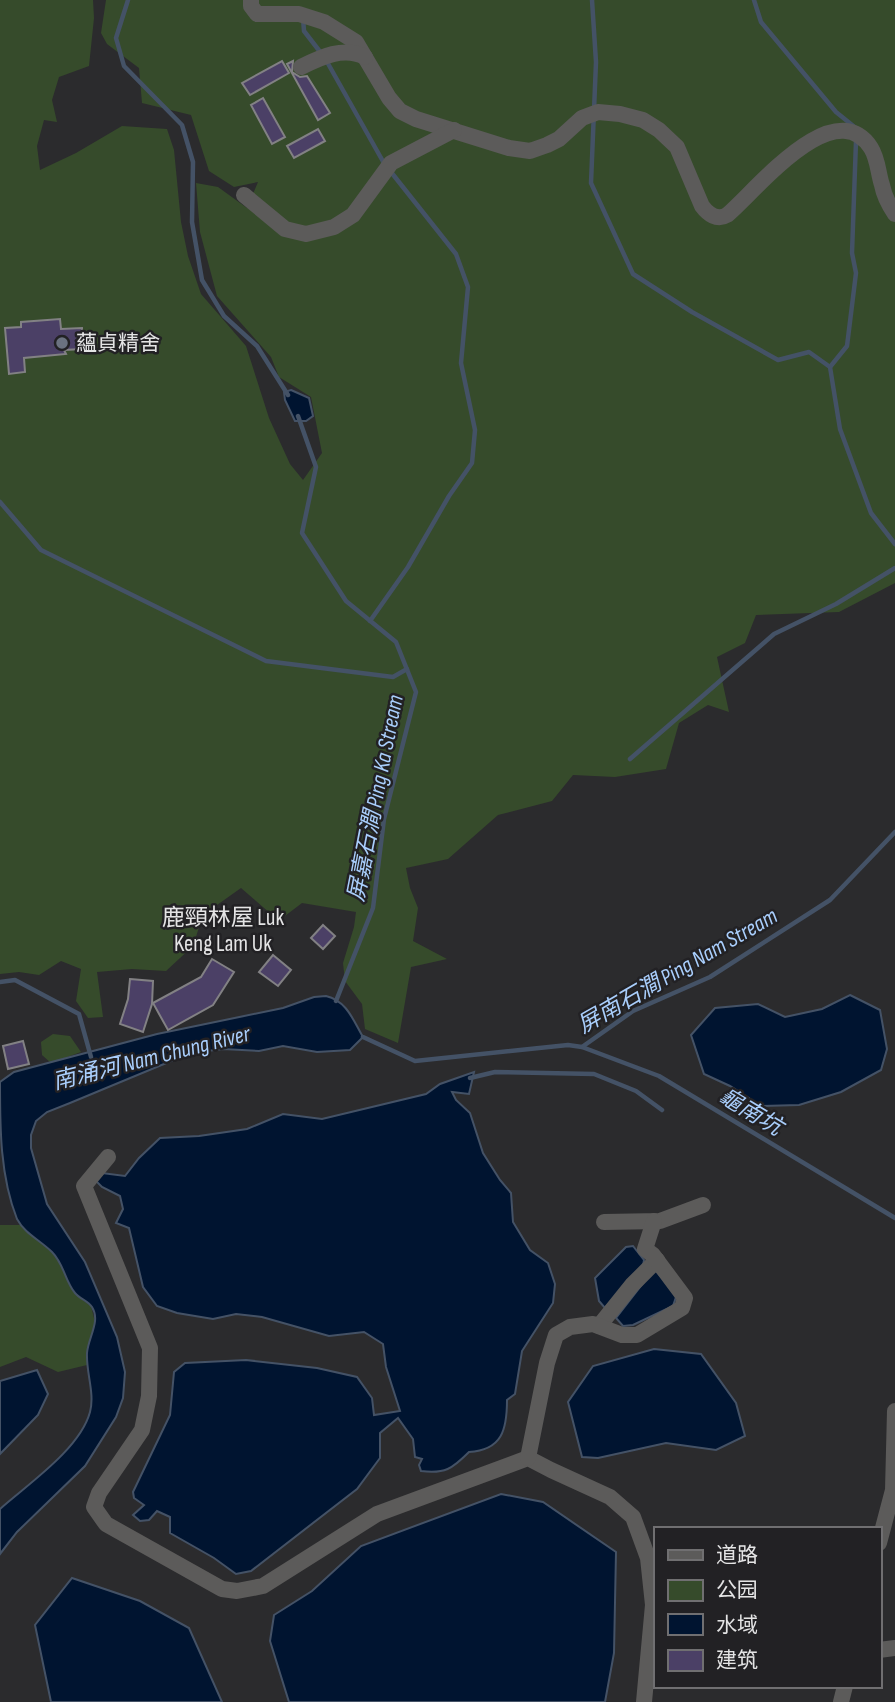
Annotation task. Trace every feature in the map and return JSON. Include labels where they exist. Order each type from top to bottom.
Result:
[{"type":"street","points":[[251,0],[251,6],[257,14],[299,14],[324,22],[356,42],[389,98],[400,111],[416,119],[509,148],[530,150],[554,142],[589,114],[605,112],[634,117],[652,125],[669,138],[682,156],[702,206],[709,214],[720,217],[733,210],[813,138],[830,132],[849,133],[866,143],[872,151],[884,194],[895,215]]},
{"type":"street","points":[[301,67],[331,54],[357,53],[365,57]]},
{"type":"street","points":[[244,195],[272,221],[291,231],[306,234],[334,227],[353,215],[390,163],[454,130]]},
{"type":"street","points":[[108,1157],[84,1186],[150,1348],[149,1396],[142,1430],[99,1493],[94,1507],[106,1524],[222,1589],[237,1591],[263,1586],[377,1514],[528,1458],[610,1497],[633,1517],[648,1558],[653,1605],[644,1702]]},
{"type":"street","points":[[604,1222],[654,1221],[703,1205]]},
{"type":"street","points":[[528,1458],[547,1363],[556,1335],[570,1326],[593,1324],[622,1335],[636,1335],[682,1308],[685,1298],[657,1260],[645,1249],[654,1221]]},
{"type":"street","points":[[600,1326],[632,1285],[657,1260]]},
{"type":"street","points":[[881,1535],[892,1490],[895,1411]]},
{"type":"green space","points":[[0,0],[93,0],[89,66],[59,77],[52,100],[57,122],[44,120],[37,146],[40,170],[122,126],[167,129],[174,150],[181,222],[188,256],[201,294],[246,346],[269,418],[290,464],[303,480],[322,453],[311,397],[279,377],[271,357],[217,296],[200,232],[196,183],[218,187],[247,208],[258,182],[234,187],[209,171],[191,115],[142,103],[139,68],[107,44],[101,33],[106,0],[895,0],[895,583],[839,612],[756,615],[745,643],[717,657],[729,712],[708,705],[679,723],[666,769],[615,777],[573,775],[552,801],[498,815],[448,859],[406,868],[418,908],[413,941],[447,959],[411,967],[398,1043],[365,1029],[362,1004],[345,981],[343,963],[356,912],[302,903],[281,919],[271,914],[241,888],[203,915],[193,946],[166,971],[132,969],[97,972],[103,1017],[88,1018],[76,1001],[81,969],[61,961],[39,975],[19,972],[0,974]]},
{"type":"green space","points":[[53,1034],[70,1036],[81,1052],[51,1063],[42,1055],[41,1042]]},
{"type":"green space","points":[[0,1225],[20,1225],[51,1251],[62,1264],[75,1294],[91,1306],[95,1322],[87,1350],[87,1365],[58,1372],[26,1357],[0,1367]]},
{"type":"water","points":[[291,390],[309,398],[313,416],[306,421],[295,421],[285,400],[284,392]]},
{"type":"water","points":[[850,995],[880,1010],[887,1049],[881,1070],[841,1092],[799,1105],[761,1106],[730,1086],[704,1074],[691,1035],[715,1008],[758,1004],[785,1017],[822,1009]]},
{"type":"water","name":"南涌河 Nam Chung River","points":[[326,996],[344,1007],[363,1037],[350,1050],[317,1052],[283,1046],[259,1051],[223,1049],[199,1052],[47,1112],[36,1121],[31,1135],[31,1148],[47,1204],[85,1262],[117,1337],[125,1372],[123,1398],[116,1417],[85,1466],[17,1532],[0,1554],[0,1509],[65,1452],[76,1439],[90,1412],[92,1398],[87,1353],[95,1318],[92,1307],[77,1295],[56,1257],[24,1229],[17,1219],[4,1169],[0,1082],[14,1072],[157,1034],[283,1008],[314,997]]},
{"type":"water","points":[[474,1072],[469,1094],[452,1092],[456,1100],[470,1113],[483,1153],[511,1193],[513,1222],[530,1250],[548,1263],[555,1284],[553,1303],[522,1351],[515,1394],[507,1400],[504,1429],[496,1443],[469,1452],[448,1469],[436,1472],[421,1471],[419,1465],[422,1459],[415,1457],[413,1439],[398,1418],[380,1433],[380,1458],[357,1489],[251,1571],[236,1574],[170,1533],[170,1517],[157,1511],[149,1520],[140,1521],[133,1515],[144,1505],[134,1498],[133,1492],[170,1415],[174,1372],[185,1363],[246,1360],[317,1368],[357,1377],[372,1398],[374,1415],[400,1411],[386,1367],[383,1344],[364,1332],[329,1336],[262,1317],[236,1314],[213,1319],[177,1313],[157,1306],[143,1287],[129,1228],[116,1223],[123,1209],[120,1196],[96,1181],[102,1173],[125,1176],[160,1138],[247,1129],[283,1114],[322,1119],[426,1094],[440,1084]]},
{"type":"water","points":[[633,1246],[644,1260],[643,1266],[605,1308],[599,1301],[595,1278],[626,1247]]},
{"type":"water","points":[[654,1269],[677,1294],[673,1306],[633,1325],[623,1326],[616,1318]]},
{"type":"water","points":[[654,1349],[701,1354],[736,1403],[745,1436],[716,1450],[666,1443],[598,1458],[582,1457],[568,1402],[593,1366]]},
{"type":"water","points":[[37,1370],[48,1394],[38,1415],[0,1454],[0,1381]]},
{"type":"water","points":[[501,1494],[543,1502],[616,1552],[614,1653],[605,1702],[289,1702],[270,1641],[274,1615],[312,1591],[361,1546]]},
{"type":"water","points":[[72,1578],[140,1601],[189,1628],[222,1702],[51,1702],[35,1625]]},
{"type":"building","points":[[282,61],[289,73],[250,95],[242,83]]},
{"type":"building","points":[[293,61],[292,72],[300,77],[307,76],[330,113],[318,120],[287,64]]},
{"type":"building","points":[[263,98],[285,137],[272,144],[251,105]]},
{"type":"building","points":[[318,129],[325,141],[294,158],[287,146]]},
{"type":"building","name":"蘊貞精舍","points":[[60,319],[61,329],[82,328],[83,349],[64,350],[66,354],[24,358],[25,372],[9,374],[5,328],[21,327],[21,322]]},
{"type":"building","points":[[323,925],[335,936],[323,949],[311,938]]},
{"type":"building","points":[[273,955],[291,970],[278,986],[259,972]]},
{"type":"building","points":[[212,959],[234,972],[213,1005],[168,1030],[153,1003],[201,977]]},
{"type":"building","points":[[130,979],[153,981],[152,1004],[143,1032],[120,1024],[128,999]]},
{"type":"building","points":[[23,1041],[29,1064],[8,1069],[3,1046]]},
{"type":"waterway","name":"屏嘉石澗 Ping Ka Stream","points":[[128,0],[116,38],[124,66],[182,125],[193,162],[192,222],[202,280],[224,316],[257,346],[288,395]]},
{"type":"waterway","points":[[592,0],[596,62],[591,183],[633,274],[692,312],[778,360],[809,352],[830,367],[840,429],[871,513],[895,544]]},
{"type":"waterway","points":[[754,0],[761,22],[836,112],[857,129]]},
{"type":"waterway","points":[[303,18],[304,31],[321,53]]},
{"type":"waterway","points":[[326,60],[385,165]]},
{"type":"waterway","points":[[830,367],[847,346],[856,273],[852,253],[856,141]]},
{"type":"waterway","points":[[370,621],[408,567],[449,496],[472,463],[475,430],[461,363],[468,287],[456,254],[391,172]]},
{"type":"waterway","name":"屏嘉石澗 Ping Ka Stream","points":[[298,416],[316,467],[302,533],[346,601],[396,642],[416,692],[384,819],[373,908],[336,1001]]},
{"type":"waterway","points":[[0,502],[41,550],[266,661],[393,677],[407,669]]},
{"type":"waterway","points":[[630,759],[774,634],[836,604],[895,568]]},
{"type":"waterway","name":"屏南石澗 Ping Nam Stream","points":[[363,1037],[415,1061],[568,1045],[582,1047],[633,1011],[710,977],[830,900],[895,832]]},
{"type":"waterway","name":"南涌河 Nam Chung River","points":[[0,982],[15,980],[79,1014],[91,1057]]},
{"type":"waterway","name":"龜南坑","points":[[582,1047],[659,1076],[895,1218]]},
{"type":"waterway","points":[[470,1078],[495,1072],[594,1074],[636,1091],[662,1110]]},
{"type":"place","name":"蘊貞精舍","points":[[62,343]]},
{"type":"district","name":"鹿頸林屋 Luk Keng Lam Uk","points":[[223,930]]}]
